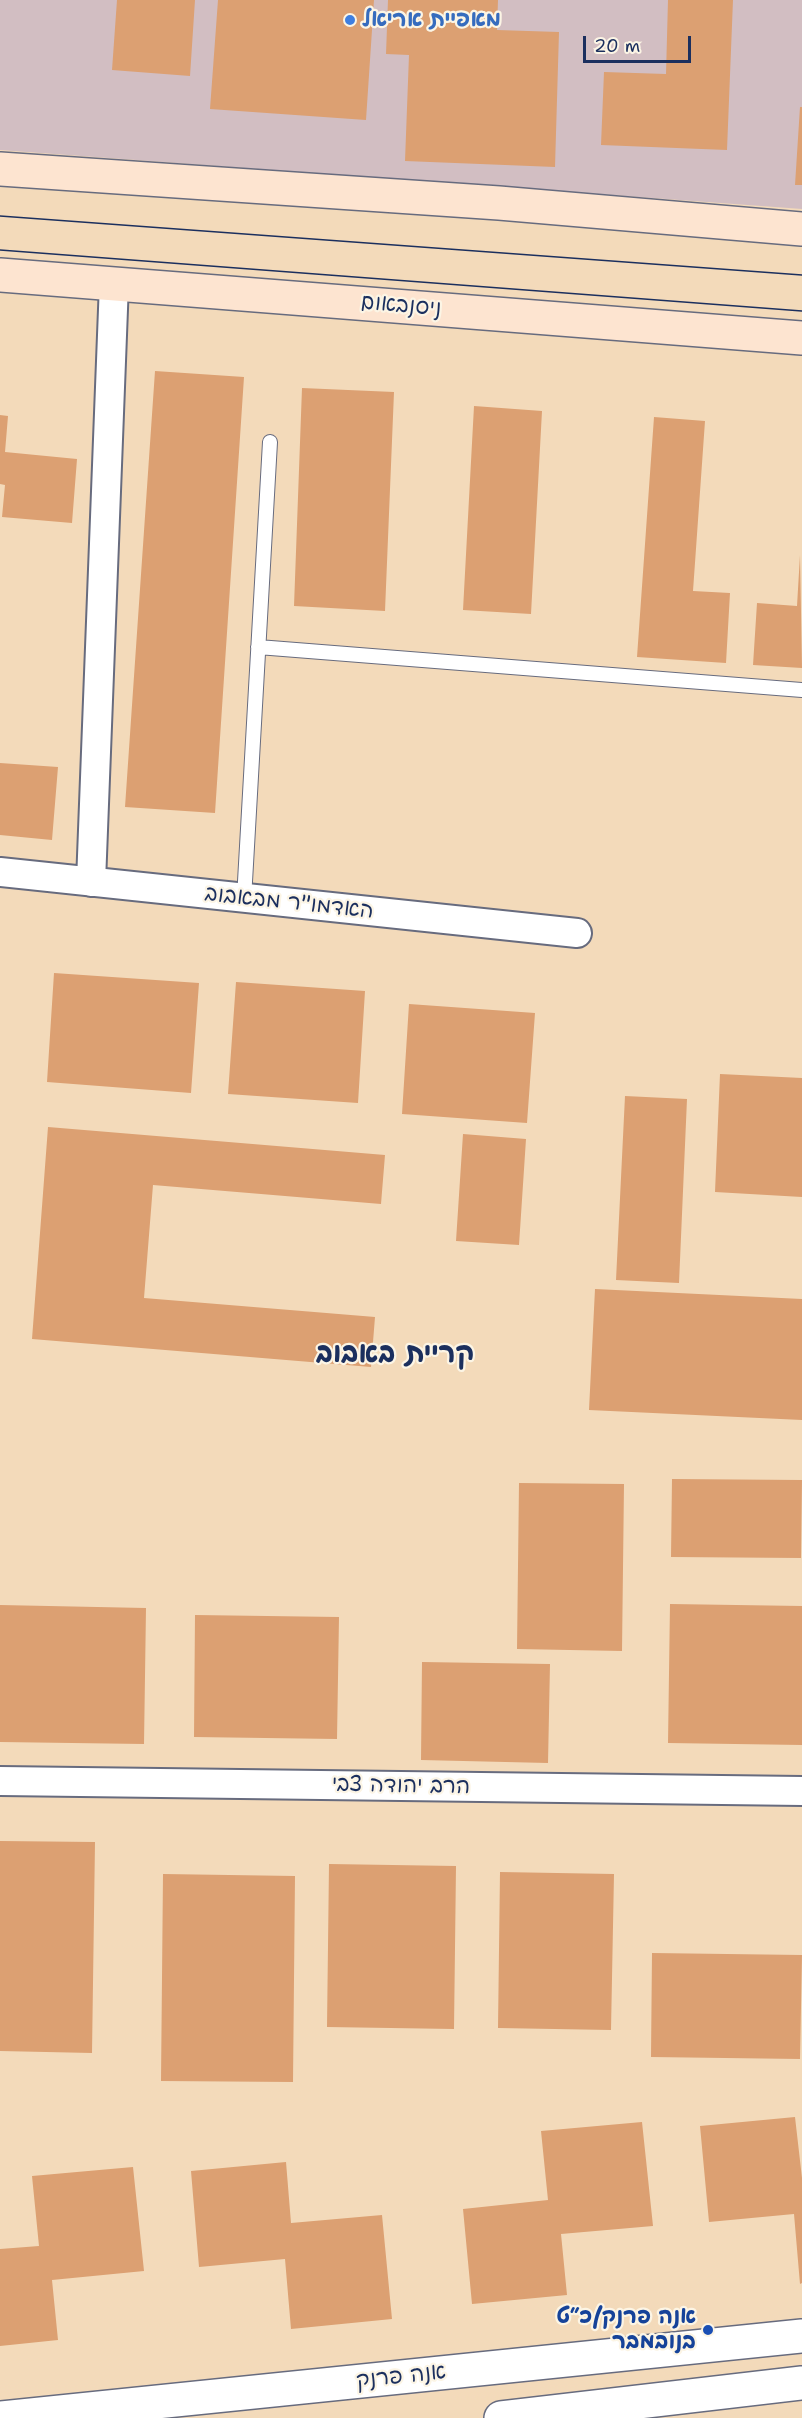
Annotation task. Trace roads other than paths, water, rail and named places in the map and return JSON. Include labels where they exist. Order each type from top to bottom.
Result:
[{"type":"main road","points":[[0,169],[487,202],[802,229]]},
{"type":"main road","name":"ניסנבאום","points":[[0,275],[802,338]]},
{"type":"street","points":[[91,882],[114,283]]},
{"type":"street","name":"האדמו\"ר מבאבוב","points":[[0,872],[577,933]]},
{"type":"street","name":"הרב יהודה צבי","points":[[0,1781],[802,1791]]},
{"type":"street","name":"אנה פרנק","points":[[0,2418],[802,2336]]},
{"type":"street","points":[[501,2418],[802,2383]]},
{"type":"lane","points":[[244,899],[270,441]]},
{"type":"lane","points":[[258,647],[802,690]]},
{"type":"tram line","points":[[0,216],[802,275]]},
{"type":"tram line","points":[[0,250],[802,311]]},
{"type":"place","name":"מאפיית אריאל","points":[[350,20]]},
{"type":"place","name":"אנה פרנק/כ״ט בנובמבר","points":[[708,2330]]},
{"type":"district","name":"קריית באבוב","points":[[395,1355]]}]
